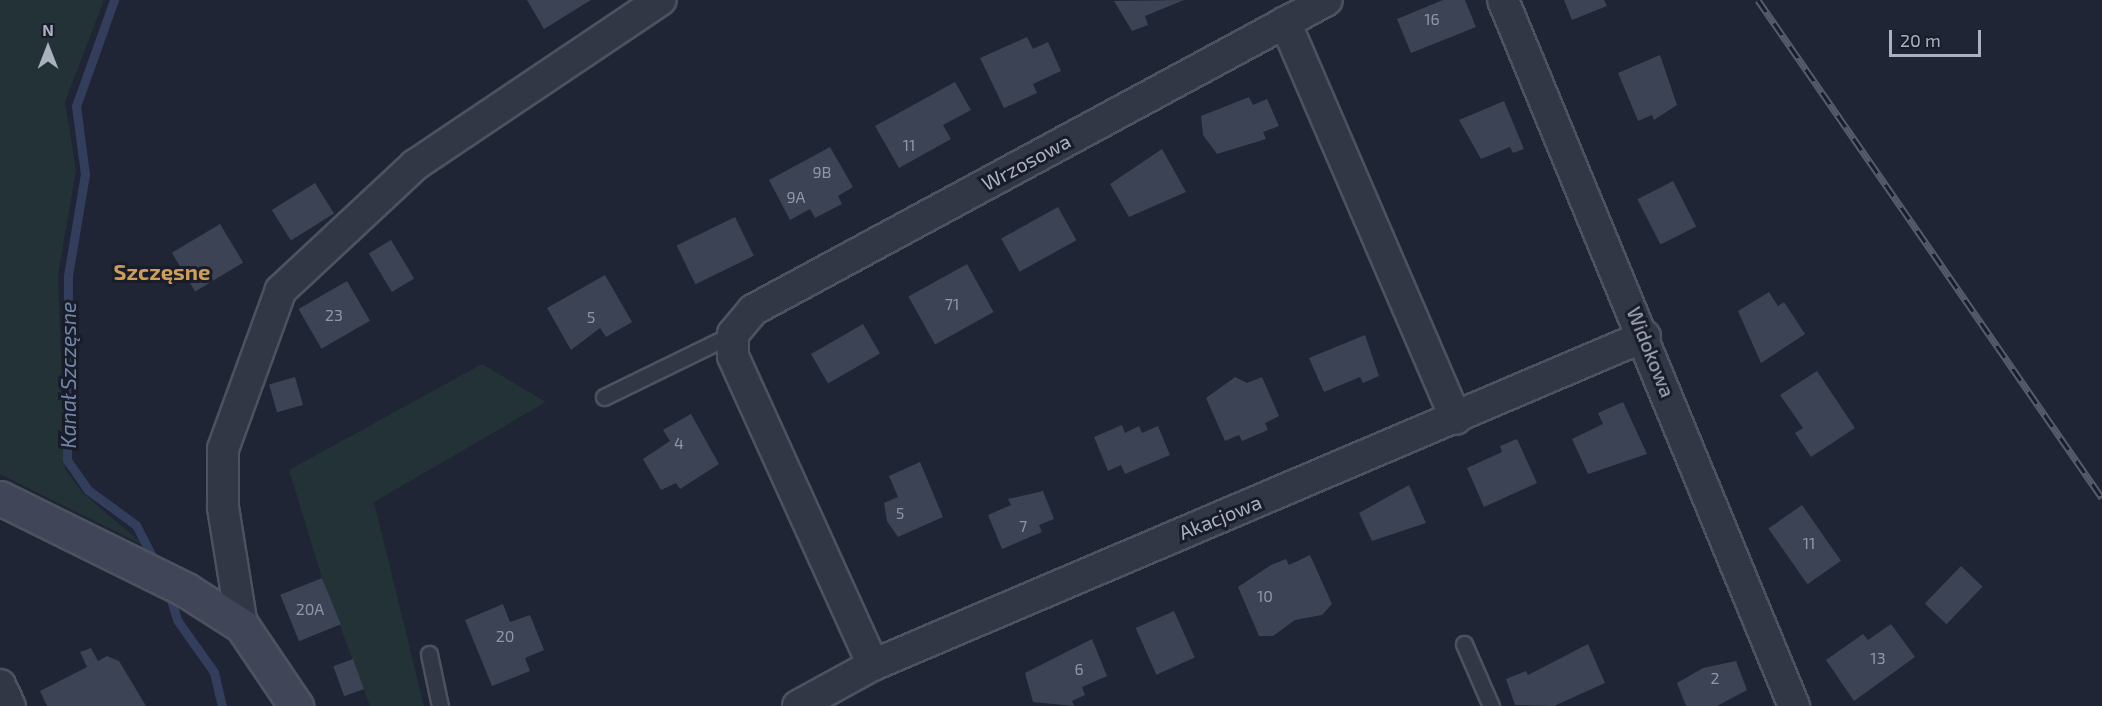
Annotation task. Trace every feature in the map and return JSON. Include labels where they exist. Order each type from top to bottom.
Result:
[{"type":"street","points":[[242,626],[223,507],[223,449],[281,290],[416,165],[661,0]]},
{"type":"street","name":"Wrzosowa","points":[[733,334],[753,310],[1327,0]]},
{"type":"street","name":"Widokowa","points":[[1503,0],[1645,336],[1794,706]]},
{"type":"street","points":[[1286,22],[1456,419]]},
{"type":"street","points":[[733,334],[733,356],[873,665]]},
{"type":"street","name":"Akacjowa","points":[[798,706],[873,665],[1456,419],[1645,336]]},
{"type":"street","points":[[0,498],[186,590],[242,626],[296,706]]},
{"type":"street","points":[[0,685],[10,706]]},
{"type":"lane","points":[[604,397],[733,334]]},
{"type":"lane","points":[[1464,644],[1491,706]]},
{"type":"lane","points":[[429,654],[440,706]]},
{"type":"shaded area","points":[[0,0],[104,0],[65,102],[76,170],[58,275],[65,469],[83,493],[145,546],[0,474]]},
{"type":"shaded area","points":[[482,364],[546,402],[374,502],[424,706],[370,706],[322,578],[289,470]]},
{"type":"building","points":[[527,0],[591,0],[544,29]]},
{"type":"building","points":[[1184,0],[1145,16],[1148,25],[1132,31],[1114,1]]},
{"type":"building","points":[[1443,0],[1465,0],[1476,27],[1411,53],[1397,19]]},
{"type":"building","points":[[1564,0],[1604,0],[1607,6],[1572,20]]},
{"type":"building","points":[[1027,37],[1033,49],[1048,42],[1061,71],[1033,84],[1037,93],[1004,108],[980,58]]},
{"type":"building","points":[[1660,55],[1677,105],[1654,120],[1652,115],[1638,121],[1618,73]]},
{"type":"building","points":[[955,82],[971,110],[943,125],[951,139],[899,168],[875,126]]},
{"type":"building","points":[[1249,97],[1253,105],[1267,99],[1279,126],[1263,132],[1266,139],[1217,154],[1203,135],[1201,116]]},
{"type":"building","points":[[1504,101],[1524,149],[1513,153],[1510,147],[1481,159],[1459,120]]},
{"type":"building","points":[[830,147],[853,187],[838,196],[842,204],[815,218],[810,209],[790,220],[769,180]]},
{"type":"building","points":[[1162,149],[1186,192],[1129,217],[1110,184]]},
{"type":"building","points":[[1673,181],[1696,226],[1661,245],[1637,199]]},
{"type":"building","points":[[315,183],[334,214],[291,241],[272,210]]},
{"type":"building","points":[[1058,207],[1076,240],[1020,272],[1001,239]]},
{"type":"building","points":[[735,217],[754,256],[695,284],[677,245]]},
{"type":"building","points":[[220,224],[243,263],[195,291],[172,253]]},
{"type":"building","points":[[391,240],[414,279],[392,292],[369,253]]},
{"type":"building","points":[[967,264],[994,312],[935,345],[908,296]]},
{"type":"building","points":[[605,275],[632,322],[606,337],[600,328],[571,350],[547,308]]},
{"type":"building","points":[[347,281],[370,321],[322,349],[299,309]]},
{"type":"building","points":[[1769,292],[1778,306],[1784,302],[1805,334],[1761,363],[1738,311]]},
{"type":"building","points":[[863,324],[880,353],[828,383],[811,354]]},
{"type":"building","points":[[1365,335],[1379,376],[1363,383],[1360,377],[1324,392],[1309,358]]},
{"type":"building","points":[[1817,371],[1855,428],[1811,457],[1795,433],[1803,428],[1780,395]]},
{"type":"building","points":[[295,377],[303,405],[277,412],[269,384]]},
{"type":"building","points":[[1235,377],[1247,383],[1262,377],[1279,416],[1265,423],[1268,430],[1242,441],[1239,435],[1225,441],[1206,398]]},
{"type":"building","points":[[1623,402],[1647,454],[1588,474],[1572,439],[1603,424],[1598,413]]},
{"type":"building","points":[[691,414],[719,464],[680,489],[676,483],[661,490],[643,459],[670,441],[663,430]]},
{"type":"building","points":[[1122,425],[1125,433],[1139,426],[1142,433],[1158,426],[1170,455],[1125,474],[1121,465],[1108,471],[1094,437]]},
{"type":"building","points":[[1517,439],[1537,483],[1484,507],[1467,468],[1502,452],[1500,446]]},
{"type":"building","points":[[920,462],[943,517],[898,537],[887,521],[884,503],[898,497],[889,476]]},
{"type":"building","points":[[1409,485],[1426,523],[1372,541],[1359,513]]},
{"type":"building","points":[[1043,491],[1054,519],[1039,525],[1042,532],[1002,549],[988,515],[1011,505],[1008,499]]},
{"type":"building","points":[[1802,505],[1841,561],[1807,584],[1768,529]]},
{"type":"building","points":[[1310,555],[1332,604],[1322,615],[1295,620],[1273,636],[1259,636],[1238,587],[1271,565],[1286,559],[1289,565]]},
{"type":"building","points":[[1961,566],[1983,587],[1946,624],[1925,603]]},
{"type":"building","points":[[322,578],[341,624],[299,641],[280,595]]},
{"type":"building","points":[[503,604],[510,622],[530,615],[544,650],[525,658],[530,671],[492,686],[465,620]]},
{"type":"building","points":[[1174,611],[1195,658],[1156,675],[1136,628]]},
{"type":"building","points":[[1891,624],[1915,657],[1854,701],[1826,660],[1863,634],[1868,640]]},
{"type":"building","points":[[1092,639],[1107,676],[1082,687],[1085,695],[1072,701],[1074,706],[1033,702],[1025,673]]},
{"type":"building","points":[[1588,644],[1605,683],[1554,706],[1515,705],[1506,679],[1526,671],[1528,675]]},
{"type":"building","points":[[91,648],[98,661],[107,656],[119,661],[146,706],[47,706],[40,691],[87,667],[80,652]]},
{"type":"building","points":[[353,659],[364,689],[344,696],[333,666]]},
{"type":"building","points":[[1736,661],[1747,690],[1717,706],[1686,706],[1677,683],[1703,668]]},
{"type":"waterway","name":"Kanał Szczęsne","points":[[114,0],[76,106],[85,174],[68,276],[67,460],[88,490],[136,525],[156,564]]},
{"type":"waterway","name":"Kanał Szczęsne","points":[[168,590],[177,620],[214,672],[222,706]]},
{"type":"railway","points":[[1758,0],[2102,498]]},
{"type":"district","name":"Szczęsne","points":[[162,272]]}]
